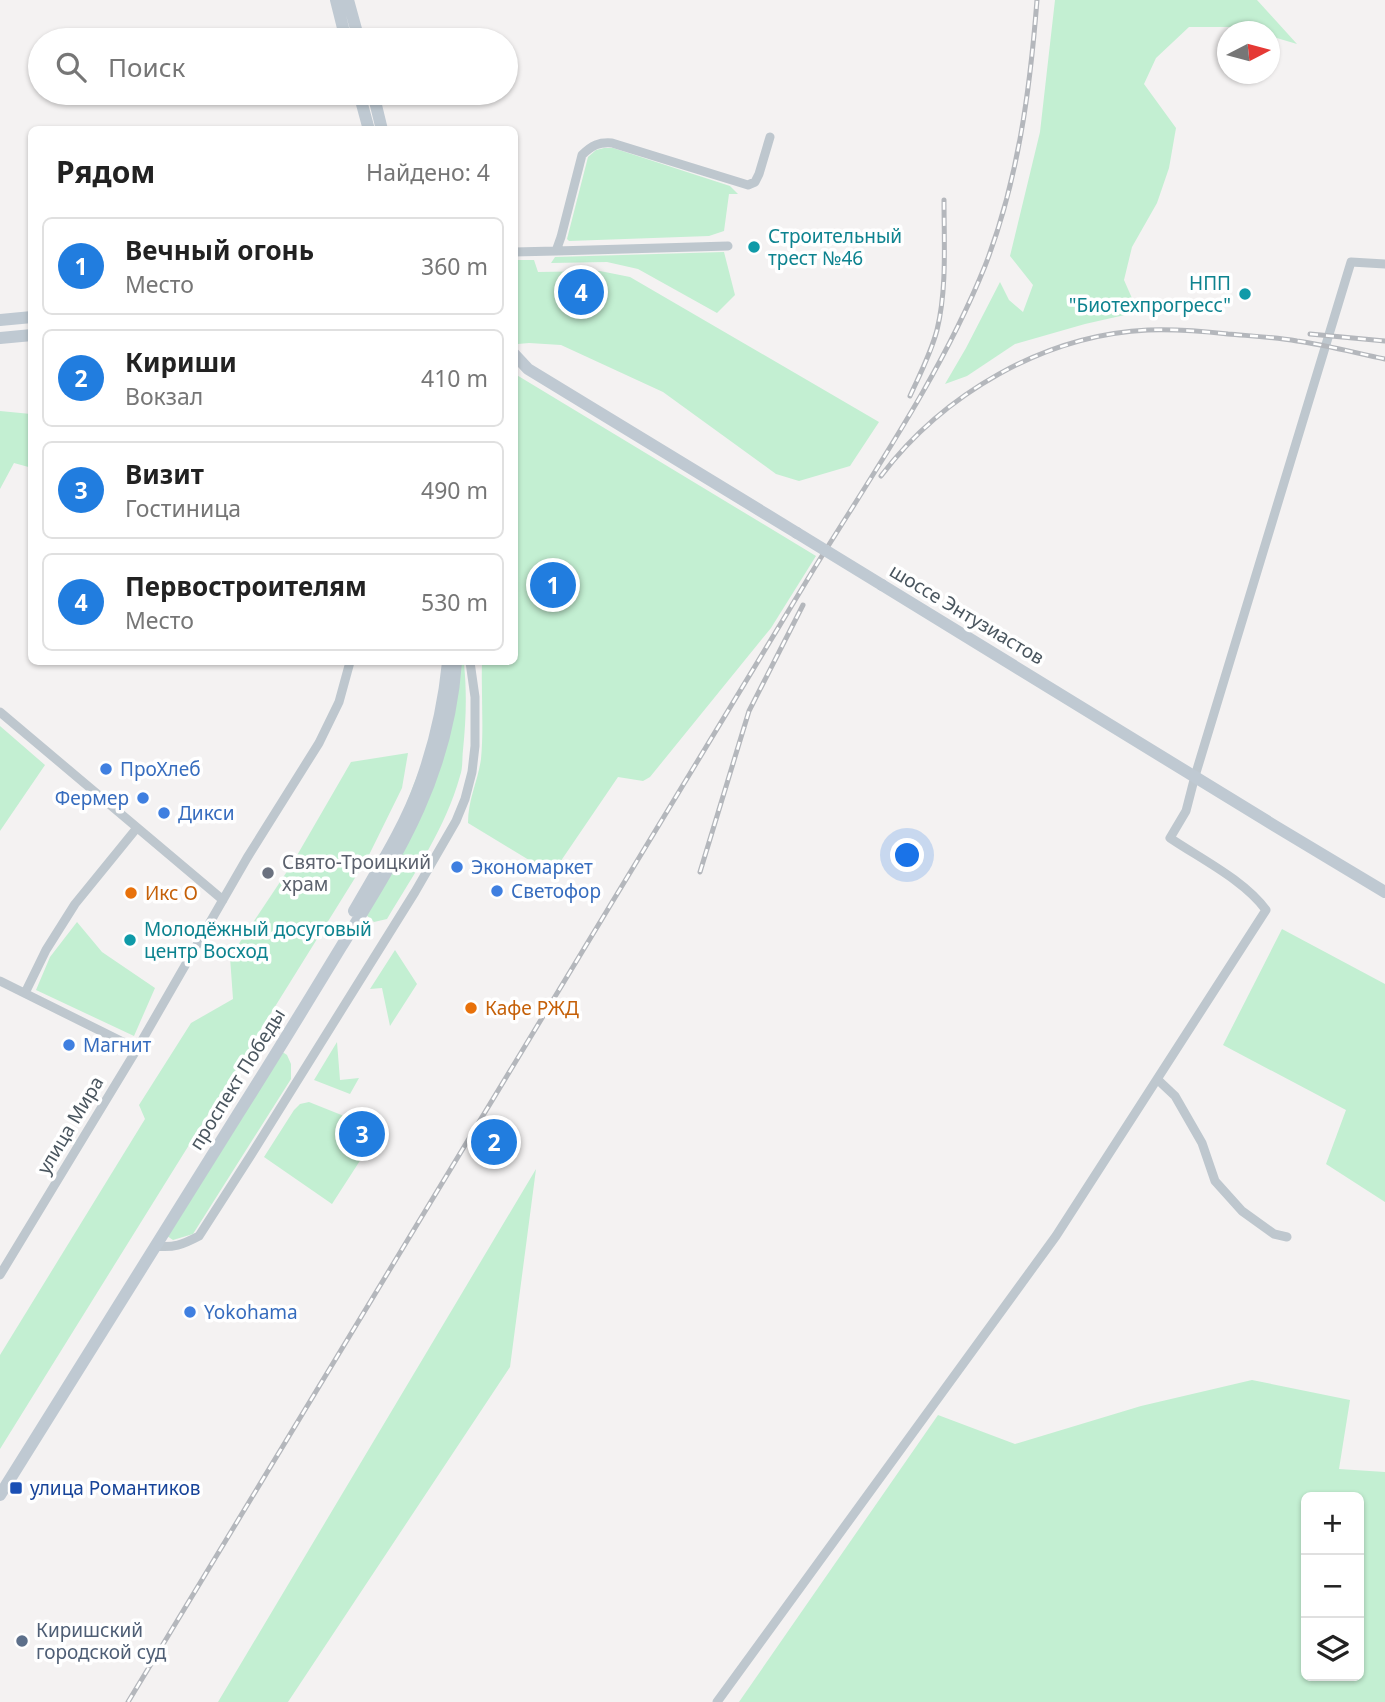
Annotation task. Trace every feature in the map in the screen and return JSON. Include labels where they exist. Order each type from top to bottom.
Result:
[{"type":"main road","points":[[335,0],[343,28]]},
{"type":"main road","points":[[348,0],[356,28]]},
{"type":"main road","points":[[362,105],[368,126]]},
{"type":"main road","points":[[376,105],[381,126]]},
{"type":"main road","points":[[0,320],[28,317]]},
{"type":"main road","points":[[0,338],[28,335]]},
{"type":"main road","points":[[518,358],[528,369]]},
{"type":"main road","points":[[518,367],[528,369]]},
{"type":"main road","name":"шоссе Энтузиастов","points":[[528,369],[1385,892]]},
{"type":"main road","name":"проспект Победы","points":[[0,1481],[301,999],[399,830],[427,764],[445,691],[448,665]]},
{"type":"main road","name":"проспект Победы","points":[[0,1495],[391,867],[411,829],[434,772],[446,734],[456,665]]},
{"type":"street","points":[[556,251],[582,155],[599,142],[612,143],[748,185],[755,183],[770,137]]},
{"type":"street","points":[[518,252],[728,246]]},
{"type":"street","points":[[717,1702],[1056,1236],[1266,909],[1247,890],[1170,838],[1186,811],[1351,262],[1385,264]]},
{"type":"street","name":"улица Мира","points":[[0,1275],[319,743],[339,702],[349,665]]},
{"type":"street","points":[[155,1246],[182,1245],[199,1236],[390,933],[450,832],[465,799],[472,772],[475,697],[470,665]]},
{"type":"street","points":[[0,712],[223,900]]},
{"type":"street","points":[[26,993],[46,950],[75,904],[136,829]]},
{"type":"street","points":[[0,981],[137,1049]]},
{"type":"street","points":[[1157,1079],[1175,1096],[1202,1143],[1215,1181],[1242,1211],[1274,1234],[1287,1237]]},
{"type":"green space","points":[[1055,0],[1257,0],[1276,21],[1217,21],[1217,27],[1189,27],[1156,58],[1144,84],[1176,128],[1169,168],[1157,203],[1132,247],[1124,280],[1138,312],[1015,344],[967,376],[945,384],[1000,282],[1009,300],[1023,312],[1033,285],[1010,256],[1040,132]]},
{"type":"green space","points":[[1280,25],[1297,44],[1280,39]]},
{"type":"green space","points":[[613,148],[730,186],[738,194],[729,194],[724,231],[709,236],[569,241],[567,239],[588,157],[596,150]]},
{"type":"green space","points":[[724,252],[735,295],[717,313],[638,269],[607,262],[551,263],[555,257]]},
{"type":"green space","points":[[518,260],[534,260],[538,272],[600,271],[630,277],[879,422],[850,466],[799,481],[776,474],[663,392],[561,345],[518,344]]},
{"type":"green space","points":[[518,376],[816,556],[771,628],[650,777],[643,781],[618,777],[552,874],[468,823],[481,759],[482,665],[518,665]]},
{"type":"green space","points":[[0,411],[28,414],[28,467],[14,463],[0,489]]},
{"type":"green space","points":[[460,665],[464,665],[466,696],[462,770],[454,795],[428,850],[387,919],[374,922],[364,913]]},
{"type":"green space","points":[[0,726],[45,765],[0,831]]},
{"type":"green space","points":[[408,753],[402,788],[368,857],[0,1449],[0,1355],[145,1119],[139,1105],[191,1023],[233,999],[230,957],[292,864],[351,762]]},
{"type":"green space","points":[[77,922],[102,952],[155,988],[134,1036],[36,990],[50,957]]},
{"type":"green space","points":[[1282,929],[1385,984],[1385,1202],[1326,1164],[1346,1110],[1223,1045]]},
{"type":"green space","points":[[395,950],[417,984],[390,1026],[382,988],[370,989]]},
{"type":"green space","points":[[337,1042],[340,1080],[359,1078],[350,1094],[314,1080]]},
{"type":"green space","points":[[281,1051],[287,1055],[291,1064],[291,1079],[193,1234],[173,1240],[167,1236]]},
{"type":"green space","points":[[309,1102],[354,1120],[342,1141],[363,1156],[332,1204],[264,1157],[294,1110],[300,1104]]},
{"type":"green space","points":[[536,1169],[510,1367],[288,1702],[218,1702]]},
{"type":"green space","points":[[1252,1380],[1350,1400],[1339,1469],[1385,1472],[1385,1702],[739,1702],[938,1415],[1015,1444],[1141,1406]]},
{"type":"railway","points":[[128,1702],[812,572],[905,423],[948,346],[985,266],[1006,201],[1021,135],[1037,0]]},
{"type":"railway","points":[[910,396],[932,347],[940,314],[944,266],[944,200]]},
{"type":"railway","points":[[881,476],[906,446],[934,419],[965,395],[1034,357],[1071,343],[1109,334],[1148,330],[1198,331],[1288,340],[1385,359]]},
{"type":"railway","points":[[1310,334],[1385,341]]},
{"type":"railway","points":[[700,872],[749,711],[803,605]]},
{"type":"place","name":"Строительный трест №46","points":[[754,247]]},
{"type":"place","name":"Первостроителям","points":[[581,292]]},
{"type":"place","name":"НПП \"Биотехпрогресс\"","points":[[1245,294]]},
{"type":"place","name":"Вечный огонь","points":[[553,585]]},
{"type":"place","name":"ПроХлеб","points":[[106,769]]},
{"type":"place","name":"Фермер","points":[[143,798]]},
{"type":"place","name":"Дикси","points":[[164,813]]},
{"type":"place","name":"Экономаркет","points":[[457,867]]},
{"type":"place","name":"Свято-Троицкий храм","points":[[268,873]]},
{"type":"place","name":"Светофор","points":[[497,891]]},
{"type":"place","name":"Икс О","points":[[131,893]]},
{"type":"place","name":"Молодёжный досуговый центр Восход","points":[[130,940]]},
{"type":"place","name":"Кафе РЖД","points":[[471,1008]]},
{"type":"place","name":"Магнит","points":[[69,1045]]},
{"type":"place","name":"Визит","points":[[362,1134]]},
{"type":"place","name":"Кириши","points":[[494,1142]]},
{"type":"place","name":"Yokohama","points":[[190,1312]]},
{"type":"place","name":"улица Романтиков","points":[[16,1488]]},
{"type":"place","name":"Киришский городской суд","points":[[22,1641]]}]
